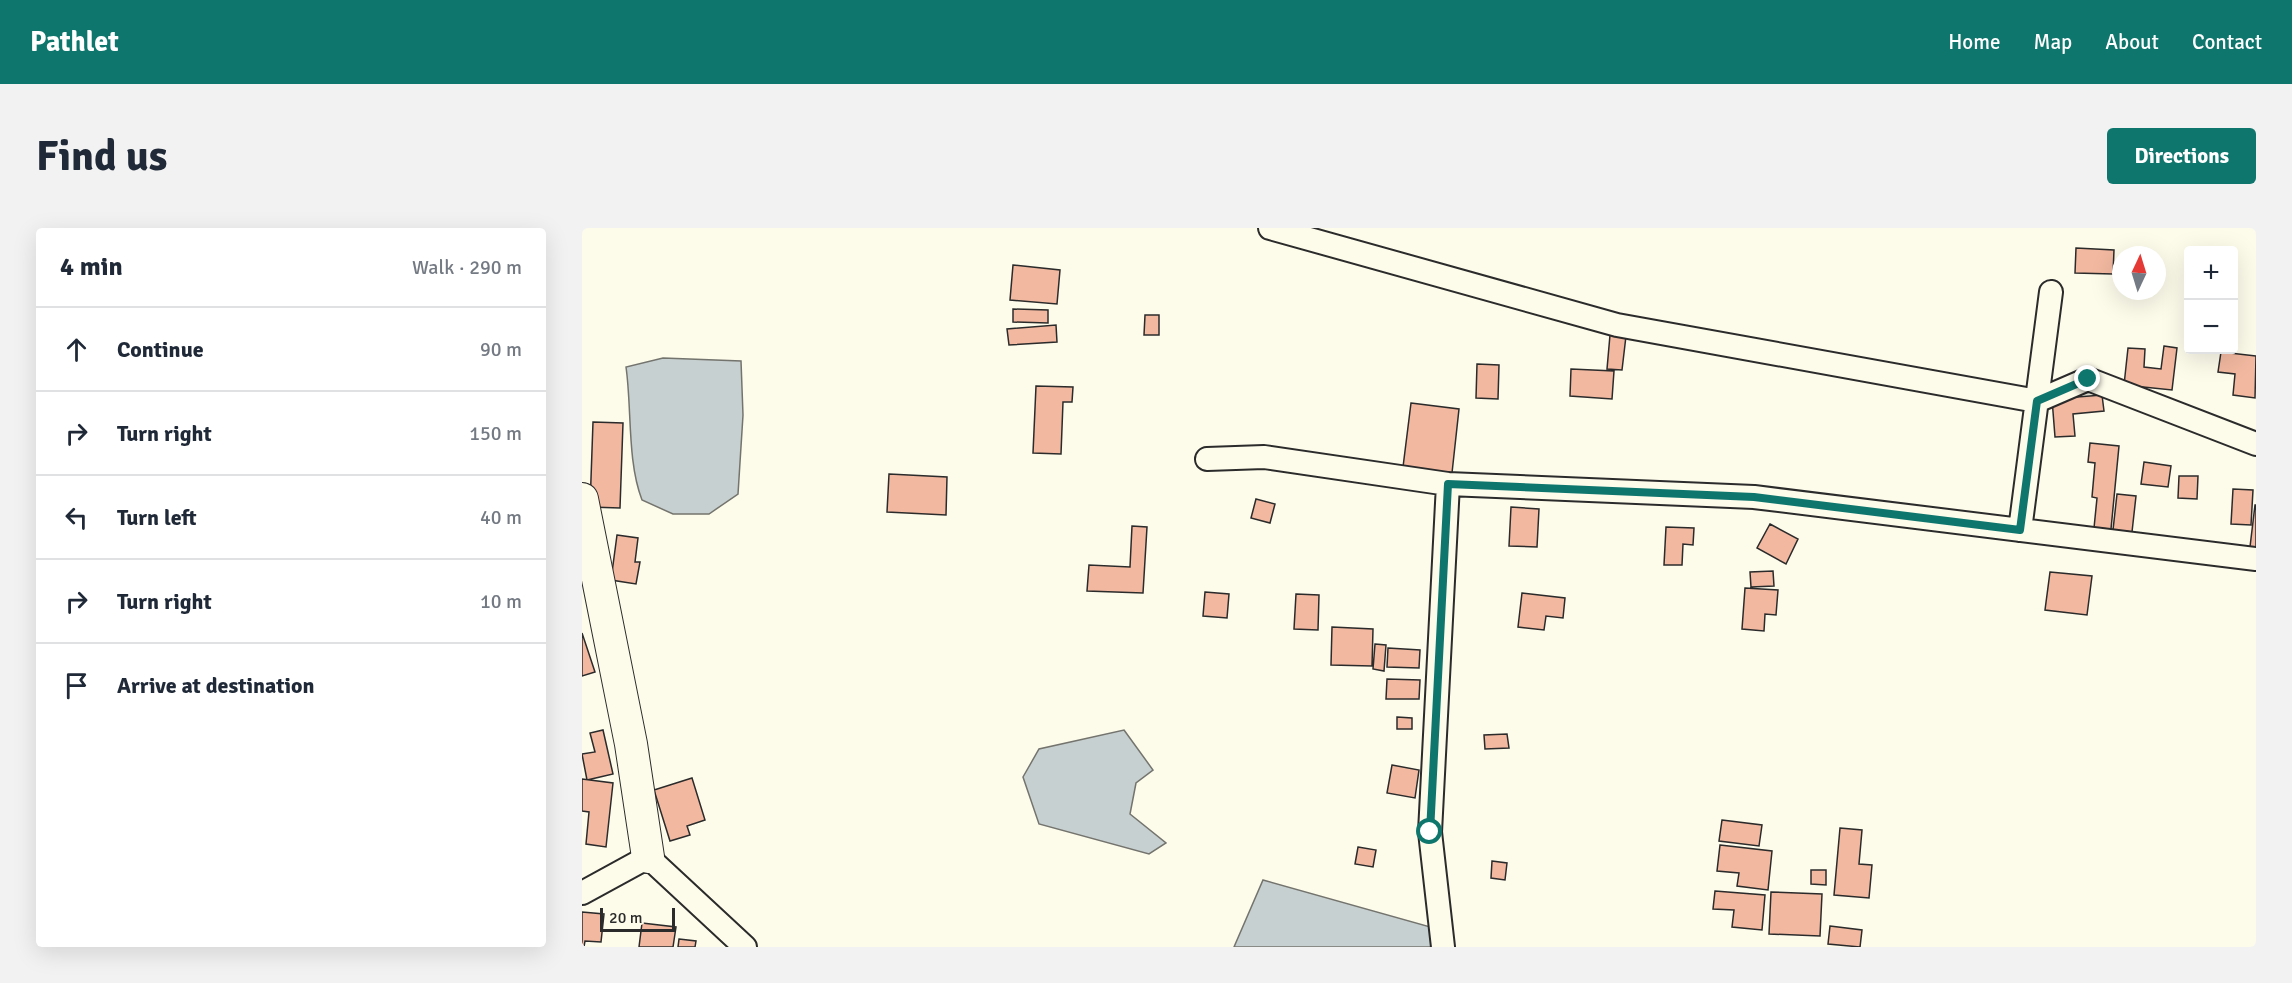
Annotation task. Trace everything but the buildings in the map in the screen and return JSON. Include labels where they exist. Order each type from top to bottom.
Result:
[{"type":"street","points":[[1270,228],[1617,326],[2037,401],[2088,379],[2256,444]]},
{"type":"street","points":[[2020,530],[2051,292]]},
{"type":"street","points":[[1207,459],[1264,457],[1448,484],[1754,497],[2256,559]]},
{"type":"street","points":[[1443,947],[1430,832],[1448,484]]},
{"type":"street","points":[[582,499],[631,744],[648,857],[745,947]]},
{"type":"street","points":[[582,893],[648,857]]},
{"type":"shaded area","points":[[663,358],[741,361],[743,415],[738,494],[709,514],[673,514],[642,500],[637,485],[632,452],[626,367]]},
{"type":"shaded area","points":[[1124,730],[1153,770],[1136,783],[1130,814],[1166,843],[1149,854],[1039,824],[1023,777],[1039,749]]},
{"type":"shaded area","points":[[1263,880],[1434,928],[1436,947],[1234,947]]},
{"type":"route","points":[[1430,832],[1448,484],[1754,497],[2020,530],[2037,401],[2088,379]]}]
